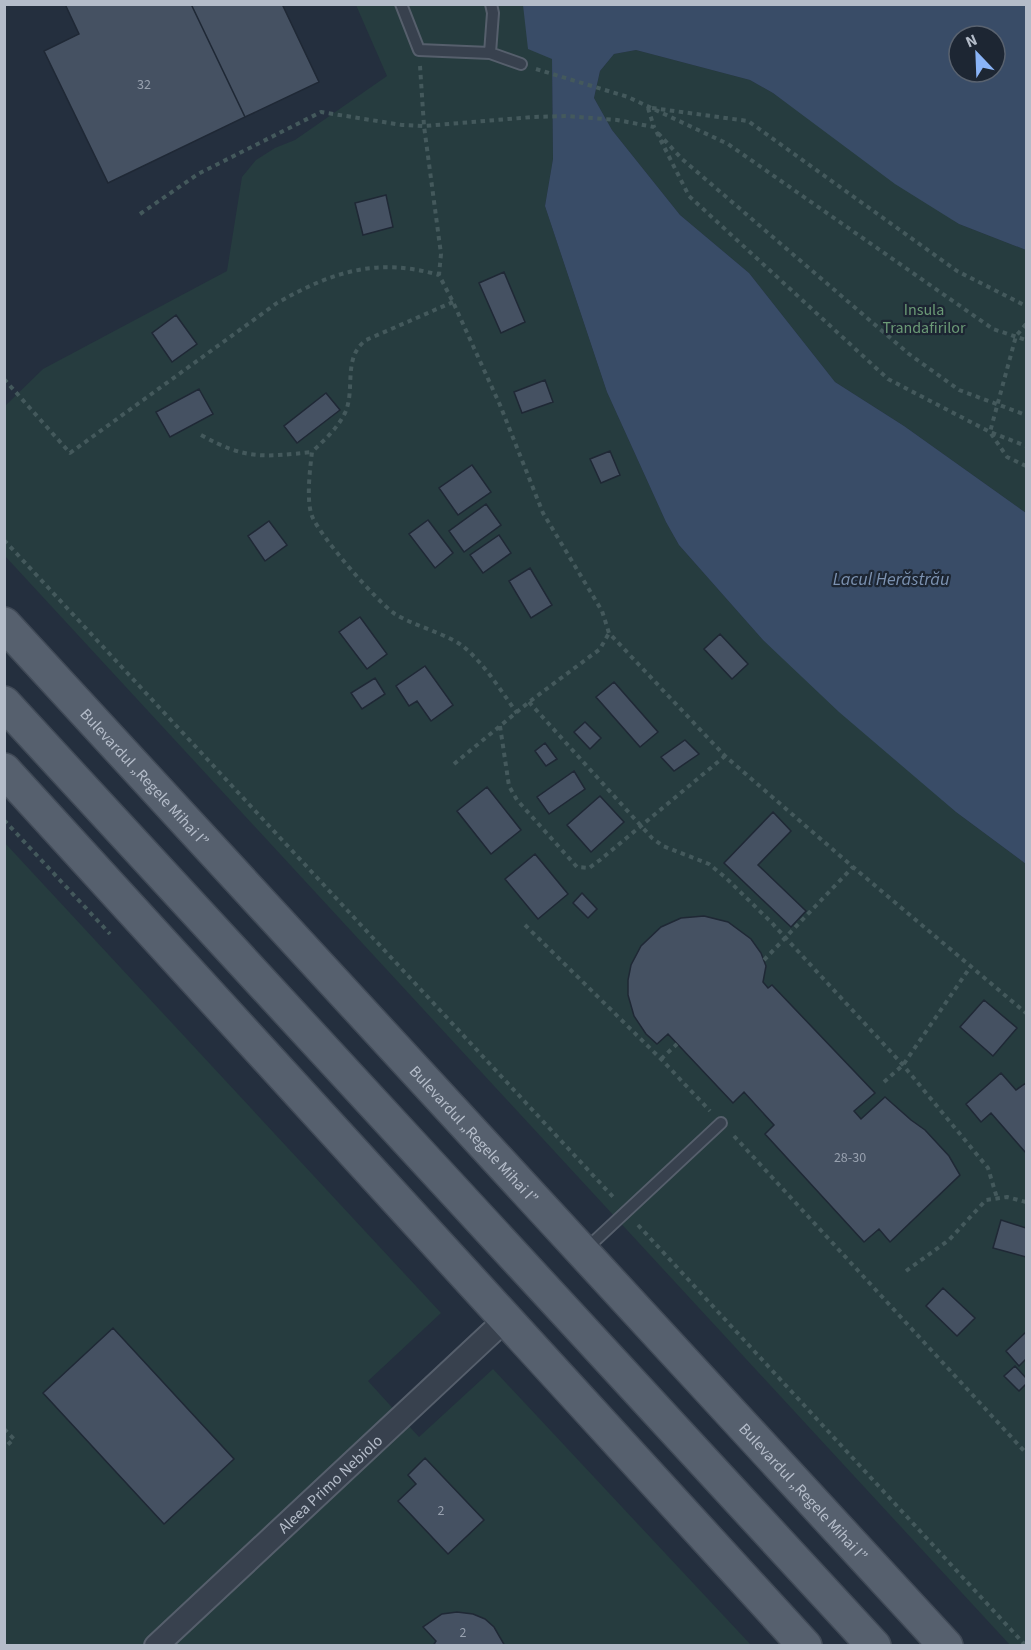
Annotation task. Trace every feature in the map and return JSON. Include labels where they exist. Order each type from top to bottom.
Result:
[{"type":"main road","name":"Bulevardul „Regele Mihai I”","points":[[4,624],[946,1646]]},
{"type":"main road","points":[[4,703],[874,1646]]},
{"type":"main road","points":[[4,770],[805,1646]]},
{"type":"street","name":"Aleea Primo Nebiolo","points":[[156,1646],[505,1320]]},
{"type":"lane","points":[[401,4],[419,50],[490,53],[521,64]]},
{"type":"lane","points":[[490,53],[494,14],[491,4]]},
{"type":"lane","points":[[583,1251],[721,1123]]},
{"type":"path","points":[[419,50],[424,126],[441,254],[439,275],[500,405],[543,513],[597,602],[609,633],[726,756],[1026,1013]]},
{"type":"path","points":[[521,64],[628,97],[728,144],[993,329],[1026,340]]},
{"type":"path","points":[[648,107],[654,127],[688,196],[888,379],[990,432],[1026,446]]},
{"type":"path","points":[[648,107],[748,121],[957,271],[1026,306]]},
{"type":"path","points":[[140,214],[198,174],[321,112],[402,125],[424,126],[566,116],[617,120],[654,127],[681,159],[909,354],[959,390],[1026,415]]},
{"type":"path","points":[[4,379],[70,453],[267,309],[312,283],[363,268],[413,268],[439,275]]},
{"type":"path","points":[[453,302],[366,340],[357,347],[353,358],[346,412],[332,432],[312,452],[309,473],[311,515],[324,535],[377,599],[395,613],[464,646],[517,713]]},
{"type":"path","points":[[1026,324],[1016,336],[990,432],[1007,457],[1026,466]]},
{"type":"path","points":[[201,435],[230,450],[250,455],[312,452]]},
{"type":"path","points":[[4,540],[1026,1646]]},
{"type":"path","points":[[453,764],[529,702],[600,649],[609,633]]},
{"type":"path","points":[[529,702],[641,826],[663,846],[709,864],[726,878],[786,939],[903,1065],[988,1168],[997,1198]]},
{"type":"path","points":[[500,726],[508,786],[516,800],[577,867],[589,868],[726,756]]},
{"type":"path","points":[[764,960],[854,867]]},
{"type":"path","points":[[525,925],[661,1059],[1026,1453]]},
{"type":"path","points":[[884,1082],[903,1065],[971,966]]},
{"type":"path","points":[[661,1059],[677,1044]]},
{"type":"path","points":[[906,1271],[949,1240],[986,1200],[1007,1197],[1026,1202]]},
{"type":"path","points":[[4,1429],[14,1439],[4,1448]]},
{"type":"green space","points":[[356,5],[523,5],[552,59],[553,159],[545,206],[607,392],[666,522],[679,545],[763,640],[956,812],[1026,864],[1026,1645],[1010,1645],[5,556],[5,406],[43,369],[227,271],[242,177],[256,160],[275,148],[295,140],[387,76]]},
{"type":"green space","name":"Insula Trandafirilor","points":[[636,50],[750,80],[773,93],[959,224],[1026,250],[1026,513],[904,426],[835,382],[749,273],[680,215],[612,130],[594,98],[600,71],[614,54]]},
{"type":"green space","points":[[5,843],[441,1313],[368,1381],[419,1437],[493,1369],[751,1645],[5,1645]]},
{"type":"water","name":"Lacul Herăstrău","points":[[523,5],[1026,5],[1026,250],[959,224],[895,184],[773,93],[750,80],[636,50],[614,54],[600,71],[594,98],[612,130],[680,215],[749,273],[835,382],[904,426],[1026,513],[1026,864],[956,812],[839,712],[763,640],[679,545],[666,522],[607,392],[545,206],[553,159],[552,59],[528,49]]},
{"type":"building","points":[[65,4],[191,4],[245,117],[108,183],[44,51],[79,34]]},
{"type":"building","points":[[191,4],[282,4],[319,82],[245,117]]},
{"type":"building","points":[[386,195],[393,227],[363,235],[355,203]]},
{"type":"building","points":[[504,272],[525,322],[501,333],[479,283]]},
{"type":"building","points":[[176,315],[197,344],[172,362],[152,333]]},
{"type":"building","points":[[545,380],[553,402],[522,413],[514,392]]},
{"type":"building","points":[[199,389],[213,414],[170,437],[156,412]]},
{"type":"building","points":[[326,393],[340,410],[297,443],[284,426]]},
{"type":"building","points":[[610,451],[620,475],[601,483],[590,459]]},
{"type":"building","points":[[472,465],[491,492],[458,515],[439,488]]},
{"type":"building","points":[[486,504],[501,525],[464,552],[449,531]]},
{"type":"building","points":[[428,520],[453,553],[435,568],[409,534]]},
{"type":"building","points":[[269,521],[287,545],[265,561],[248,536]]},
{"type":"building","points":[[499,535],[511,553],[483,573],[470,555]]},
{"type":"building","points":[[530,568],[552,605],[531,618],[509,581]]},
{"type":"building","points":[[360,617],[387,654],[367,669],[339,632]]},
{"type":"building","points":[[720,634],[748,664],[732,679],[704,649]]},
{"type":"building","points":[[425,666],[453,705],[431,721],[417,701],[409,706],[396,686]]},
{"type":"building","points":[[375,678],[385,694],[362,709],[351,693]]},
{"type":"building","points":[[614,682],[658,732],[640,747],[596,697]]},
{"type":"building","points":[[585,722],[601,738],[590,749],[574,732]]},
{"type":"building","points":[[685,740],[699,754],[674,771],[661,757]]},
{"type":"building","points":[[545,743],[557,759],[546,766],[535,751]]},
{"type":"building","points":[[574,771],[585,789],[549,814],[537,797]]},
{"type":"building","points":[[487,787],[521,830],[491,854],[457,811]]},
{"type":"building","points":[[600,796],[624,822],[591,852],[567,825]]},
{"type":"building","points":[[773,812],[791,831],[758,865],[806,911],[791,927],[724,863]]},
{"type":"building","points":[[535,854],[568,894],[538,919],[505,879]]},
{"type":"building","points":[[582,893],[597,909],[588,918],[573,903]]},
{"type":"building","points":[[704,916],[728,922],[751,939],[761,953],[766,966],[763,982],[768,988],[772,985],[875,1093],[854,1111],[861,1119],[885,1097],[925,1130],[949,1156],[960,1175],[890,1242],[879,1229],[864,1242],[765,1134],[774,1125],[744,1092],[733,1103],[668,1034],[657,1044],[646,1034],[634,1016],[628,995],[628,980],[631,965],[641,946],[661,927],[681,918]]},
{"type":"building","points":[[984,1000],[1017,1028],[993,1056],[960,1027]]},
{"type":"building","points":[[1001,1073],[1016,1090],[1026,1083],[1026,1153],[991,1113],[981,1122],[966,1104]]},
{"type":"building","points":[[1001,1220],[1026,1228],[1026,1257],[993,1248]]},
{"type":"building","points":[[943,1288],[975,1318],[957,1336],[926,1306]]},
{"type":"building","points":[[113,1328],[234,1459],[164,1524],[43,1393]]},
{"type":"building","points":[[1026,1332],[1026,1359],[1019,1366],[1006,1351]]},
{"type":"building","points":[[1015,1366],[1026,1378],[1026,1384],[1019,1391],[1004,1376]]},
{"type":"building","points":[[425,1458],[484,1520],[448,1554],[398,1501],[416,1484],[408,1475]]},
{"type":"building","points":[[457,1612],[473,1614],[485,1619],[494,1627],[505,1646],[433,1646],[436,1641],[423,1627],[442,1614]]}]
